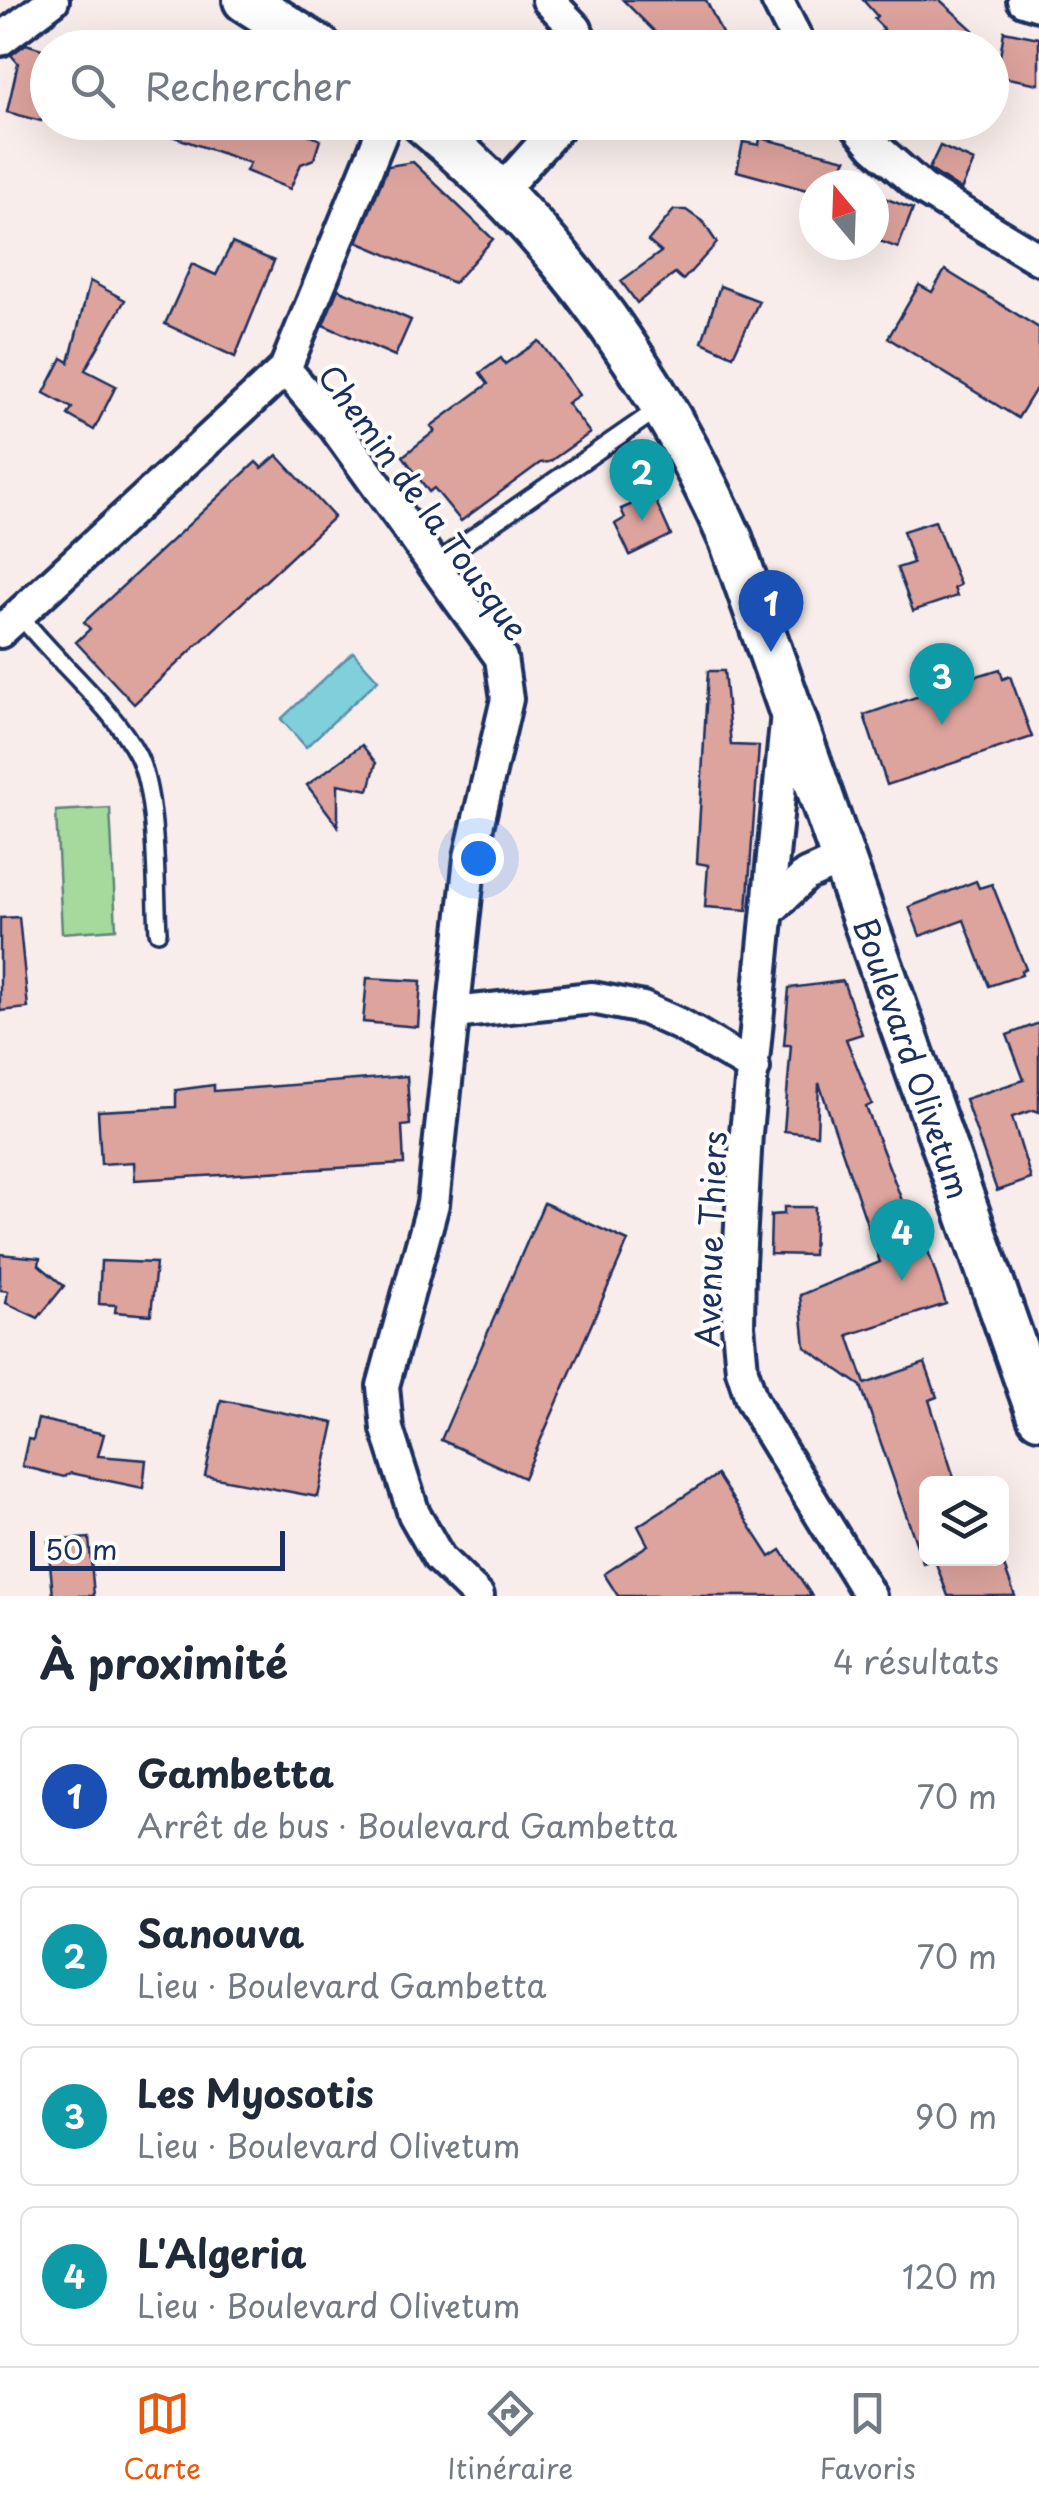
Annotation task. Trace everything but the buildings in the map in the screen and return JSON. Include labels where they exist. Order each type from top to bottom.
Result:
[{"type":"main road","points":[[245,0],[292,30]]},
{"type":"main road","name":"Boulevard Olivetum","points":[[444,140],[502,191],[586,291],[663,406],[705,481],[732,540],[1039,1416]]},
{"type":"street","points":[[0,40],[53,0]]},
{"type":"street","points":[[548,0],[576,30]]},
{"type":"street","points":[[776,0],[792,30]]},
{"type":"street","points":[[1023,0],[1039,5]]},
{"type":"street","points":[[9,623],[285,369],[379,140]]},
{"type":"street","points":[[502,191],[547,140]]},
{"type":"street","points":[[869,140],[923,189],[1039,259]]},
{"type":"street","name":"Chemin de la Tousque","points":[[285,369],[334,426],[501,658],[507,699],[470,857],[433,1204],[384,1386],[387,1429],[414,1514],[439,1558],[478,1596]]},
{"type":"street","name":"Avenue Thiers","points":[[788,700],[746,1133],[739,1263],[742,1370],[766,1426],[870,1596]]},
{"type":"street","points":[[769,911],[806,876],[842,859]]},
{"type":"street","points":[[454,1013],[592,998],[643,1008],[754,1068]]},
{"type":"lane","points":[[434,564],[663,406]]},
{"type":"lane","points":[[9,623],[98,702],[137,754],[148,786],[158,932]]},
{"type":"green space","points":[[110,808],[116,929],[62,933],[56,811]]},
{"type":"water","points":[[353,652],[378,680],[306,747],[281,719]]},
{"type":"place","name":"Sanouva","points":[[642,521]]},
{"type":"place","name":"Gambetta","points":[[771,652]]},
{"type":"place","name":"Les Myosotis","points":[[942,725]]},
{"type":"place","name":"L'Algeria","points":[[902,1281]]}]
